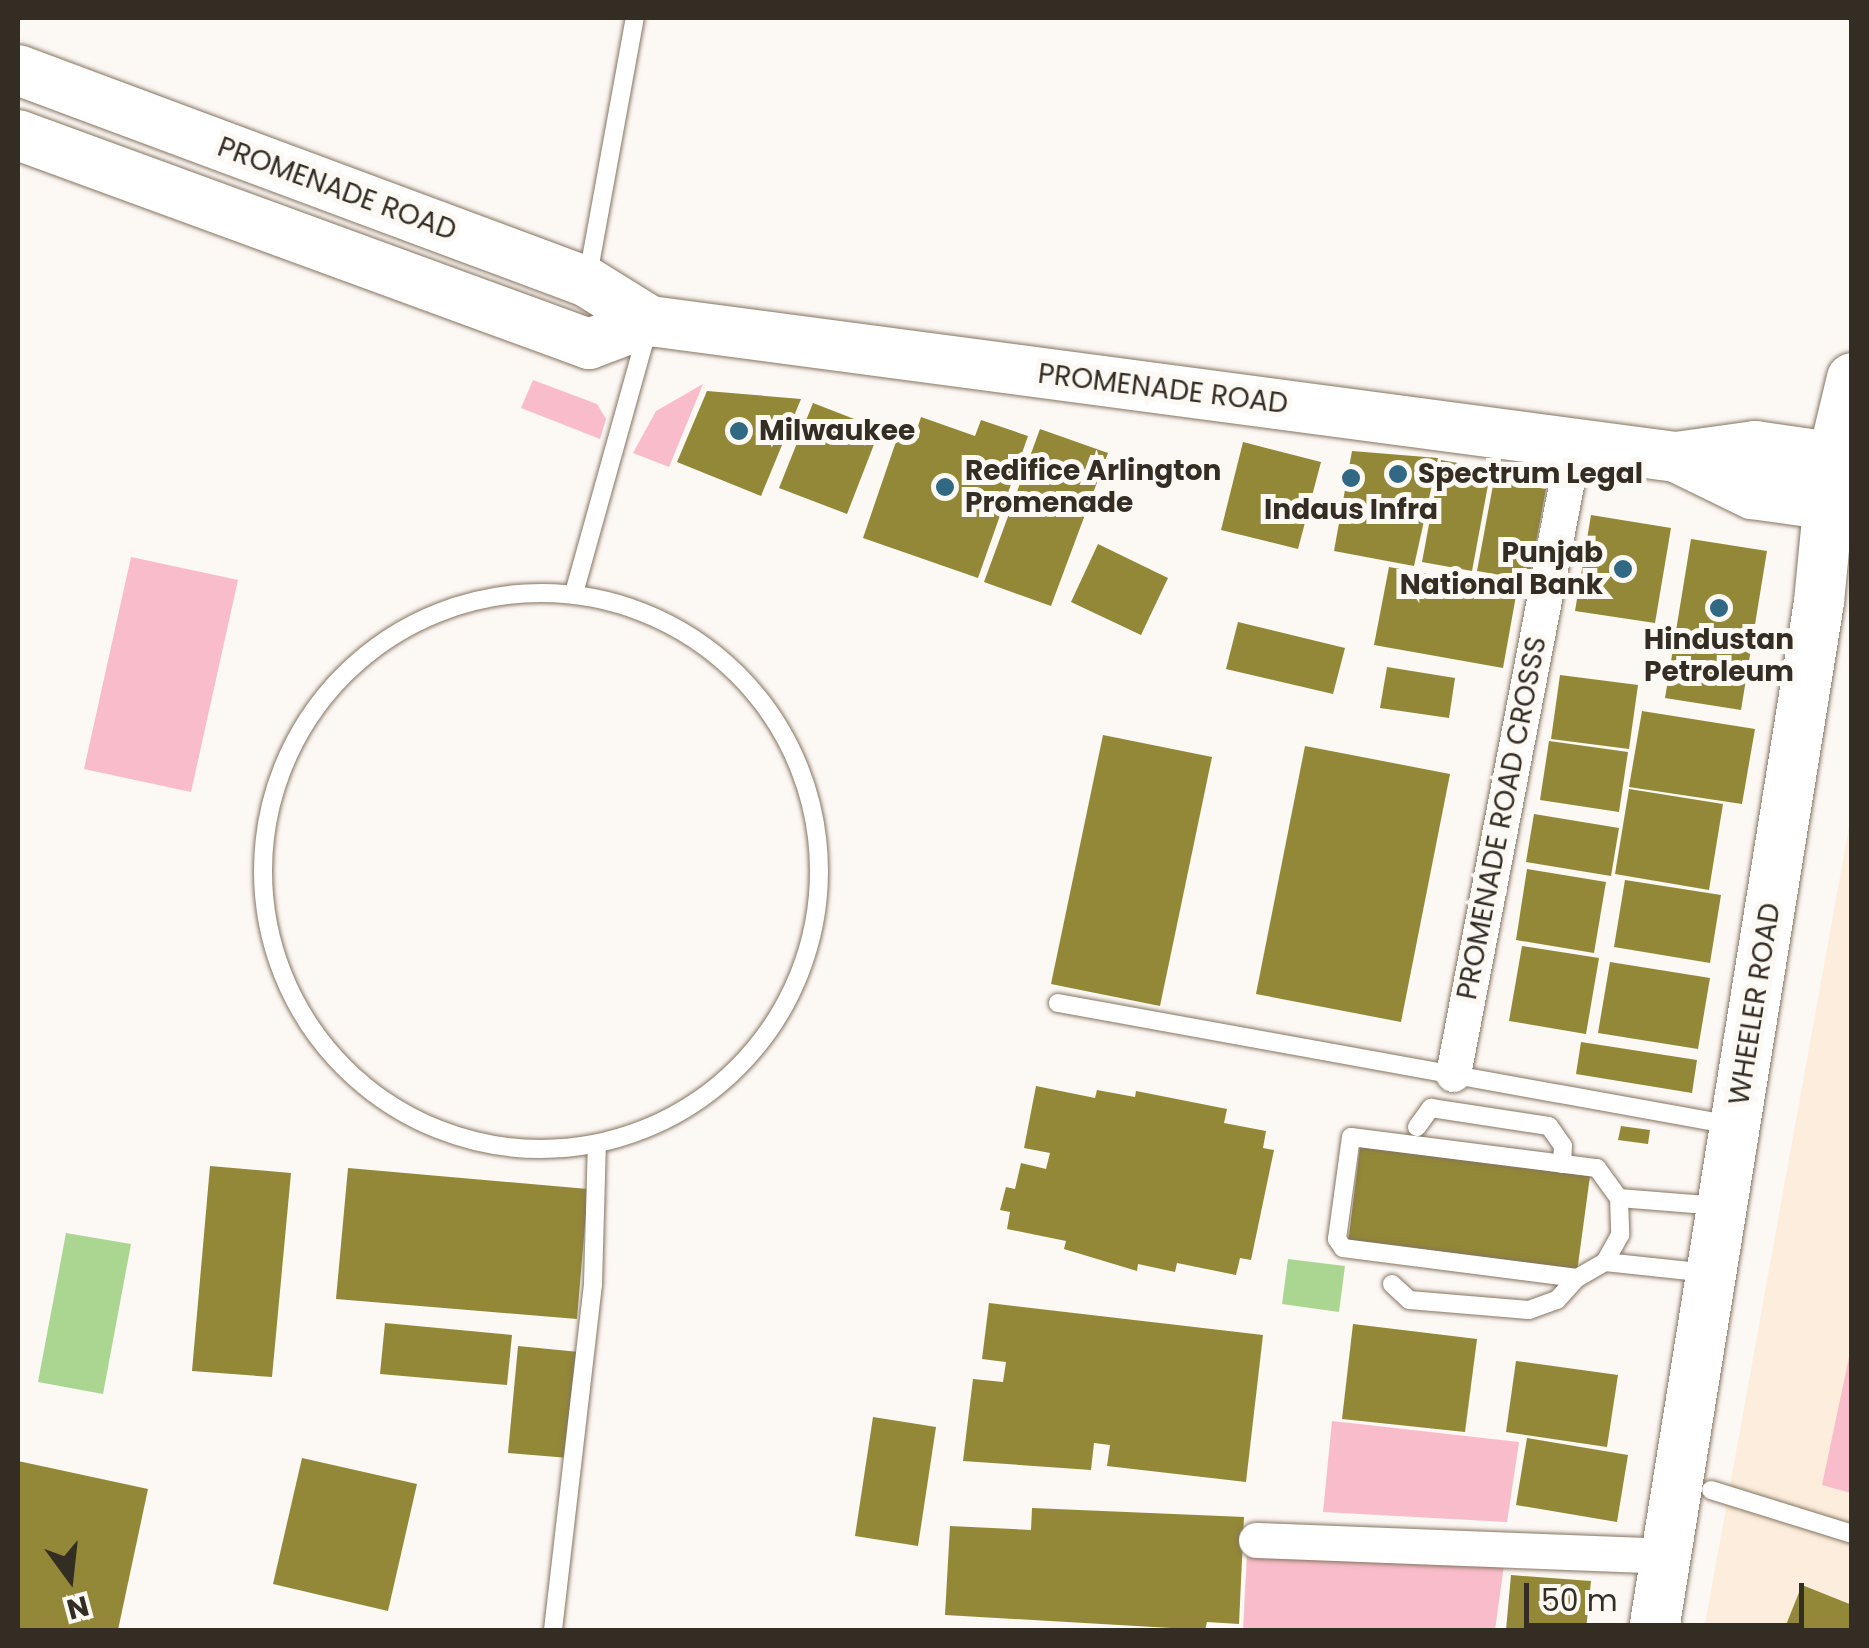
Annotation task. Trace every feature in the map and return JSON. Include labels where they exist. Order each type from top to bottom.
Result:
[{"type":"main road","name":"PROMENADE ROAD","points":[[18,70],[587,282],[650,322],[1676,456],[1752,494],[1841,482]]},
{"type":"main road","name":"PROMENADE ROAD","points":[[18,135],[589,344],[650,322]]},
{"type":"main road","name":"WHEELER ROAD","points":[[1671,1626],[1667,1556],[1841,482],[1852,378]]},
{"type":"main road","name":"WHEELER ROAD","points":[[1671,1626],[1711,1490],[1852,576]]},
{"type":"street","name":"PROMENADE ROAD CROSSS","points":[[1453,1074],[1574,443]]},
{"type":"street","points":[[1256,1540],[1667,1556]]},
{"type":"lane","points":[[587,282],[634,18]]},
{"type":"lane","points":[[574,593],[650,322]]},
{"type":"lane","points":[[574,593],[684,629],[757,690],[805,773],[823,867],[807,962],[760,1046],[687,1110],[597,1144],[508,1148],[422,1124],[348,1074],[294,1003],[264,918],[264,829],[292,744],[344,672],[418,620],[503,594],[574,593]]},
{"type":"lane","points":[[1058,1003],[1736,1126]]},
{"type":"lane","points":[[1417,1127],[1431,1108],[1549,1126],[1560,1137],[1562,1164]]},
{"type":"lane","points":[[1392,1284],[1409,1300],[1529,1310],[1557,1300],[1577,1278],[1604,1262],[1620,1235],[1620,1198],[1598,1168],[1351,1137],[1338,1243],[1577,1278]]},
{"type":"lane","points":[[553,1630],[594,1284],[597,1144]]},
{"type":"lane","points":[[1620,1198],[1723,1207]]},
{"type":"lane","points":[[1604,1262],[1713,1274]]},
{"type":"lane","points":[[1711,1490],[1852,1534]]},
{"type":"shaded area","points":[[533,380],[597,404],[606,419],[600,439],[521,408]]},
{"type":"shaded area","points":[[703,384],[669,467],[633,453],[656,411]]},
{"type":"shaded area","points":[[131,557],[238,580],[191,792],[84,769]]},
{"type":"shaded area","points":[[1851,816],[1851,1630],[1704,1630]]},
{"type":"shaded area","points":[[66,1233],[131,1244],[103,1394],[38,1382]]},
{"type":"shaded area","points":[[1288,1259],[1345,1266],[1339,1312],[1282,1304]]},
{"type":"shaded area","points":[[1851,1348],[1852,1493],[1822,1485]]},
{"type":"shaded area","points":[[1332,1421],[1519,1442],[1507,1522],[1323,1512]]},
{"type":"shaded area","points":[[1247,1554],[1504,1565],[1495,1630],[1243,1630]]},
{"type":"building","name":"Milwaukee","points":[[707,391],[801,399],[761,496],[677,462]]},
{"type":"building","points":[[813,403],[880,429],[847,514],[779,488]]},
{"type":"building","name":"Redifice Arlington Promenade","points":[[921,417],[975,436],[981,420],[1028,436],[978,578],[863,538],[901,427],[916,432]]},
{"type":"building","points":[[1040,429],[1108,453],[1051,606],[984,582]]},
{"type":"building","points":[[1243,442],[1321,462],[1298,549],[1221,530]]},
{"type":"building","points":[[1352,451],[1438,458],[1414,566],[1334,551]]},
{"type":"building","points":[[1441,460],[1491,469],[1472,571],[1422,562]]},
{"type":"building","points":[[1494,480],[1546,489],[1529,580],[1477,571]]},
{"type":"building","name":"Punjab National Bank","points":[[1591,515],[1671,528],[1655,623],[1575,611]]},
{"type":"building","points":[[1691,539],[1767,551],[1741,710],[1665,698]]},
{"type":"building","points":[[1098,544],[1168,578],[1141,635],[1071,602]]},
{"type":"building","points":[[1389,567],[1517,590],[1503,668],[1374,645]]},
{"type":"building","points":[[1238,622],[1345,648],[1333,694],[1226,669]]},
{"type":"building","points":[[1387,667],[1455,678],[1449,718],[1380,708]]},
{"type":"building","points":[[1560,675],[1638,685],[1629,749],[1551,739]]},
{"type":"building","points":[[1642,711],[1755,729],[1742,804],[1629,787]]},
{"type":"building","points":[[1103,735],[1212,757],[1160,1006],[1051,984]]},
{"type":"building","points":[[1549,741],[1628,752],[1619,812],[1540,800]]},
{"type":"building","points":[[1305,746],[1450,774],[1401,1022],[1256,994]]},
{"type":"building","points":[[1629,789],[1723,804],[1709,890],[1615,874]]},
{"type":"building","points":[[1534,814],[1619,828],[1611,876],[1526,862]]},
{"type":"building","points":[[1527,869],[1606,882],[1594,953],[1516,940]]},
{"type":"building","points":[[1625,880],[1721,895],[1710,963],[1614,947]]},
{"type":"building","points":[[1522,946],[1599,958],[1586,1034],[1509,1021]]},
{"type":"building","points":[[1610,962],[1710,978],[1698,1049],[1598,1033]]},
{"type":"building","points":[[1581,1042],[1697,1060],[1692,1093],[1576,1074]]},
{"type":"building","points":[[1036,1086],[1095,1098],[1097,1090],[1135,1097],[1136,1091],[1227,1109],[1224,1123],[1266,1131],[1263,1148],[1274,1150],[1251,1260],[1240,1258],[1236,1275],[1177,1263],[1175,1272],[1138,1264],[1137,1271],[1064,1249],[1066,1241],[1007,1229],[1010,1212],[1000,1210],[1006,1187],[1015,1189],[1021,1163],[1046,1169],[1050,1153],[1024,1148]]},
{"type":"building","points":[[1621,1126],[1650,1130],[1648,1144],[1618,1140]]},
{"type":"building","points":[[1360,1147],[1590,1176],[1577,1272],[1348,1243]]},
{"type":"building","points":[[210,1166],[291,1173],[272,1377],[192,1371]]},
{"type":"building","points":[[348,1168],[588,1189],[577,1319],[336,1299]]},
{"type":"building","points":[[989,1303],[1263,1335],[1246,1482],[1107,1466],[1110,1445],[1094,1443],[1091,1470],[963,1461],[973,1379],[1003,1382],[1006,1362],[982,1359]]},
{"type":"building","points":[[385,1323],[512,1335],[507,1385],[380,1374]]},
{"type":"building","points":[[1353,1324],[1477,1339],[1465,1432],[1342,1419]]},
{"type":"building","points":[[518,1346],[579,1352],[569,1458],[508,1453]]},
{"type":"building","points":[[1516,1361],[1618,1375],[1607,1447],[1506,1432]]},
{"type":"building","points":[[873,1417],[936,1427],[918,1546],[855,1536]]},
{"type":"building","points":[[1527,1438],[1628,1455],[1617,1522],[1516,1505]]},
{"type":"building","points":[[302,1458],[417,1484],[388,1611],[273,1584]]},
{"type":"building","points":[[18,1461],[148,1489],[118,1630],[18,1630]]},
{"type":"building","points":[[1032,1508],[1244,1517],[1239,1624],[1207,1622],[1205,1630],[945,1615],[950,1526],[1031,1530]]},
{"type":"building","points":[[1511,1575],[1591,1581],[1586,1630],[1506,1630]]},
{"type":"building","points":[[1802,1585],[1852,1605],[1852,1630],[1784,1630]]},
{"type":"place","name":"Milwaukee","points":[[739,431]]},
{"type":"place","name":"Spectrum Legal","points":[[1398,474]]},
{"type":"place","name":"Indaus Infra","points":[[1351,478]]},
{"type":"place","name":"Redifice Arlington Promenade","points":[[945,487]]},
{"type":"place","name":"Punjab National Bank","points":[[1623,569]]},
{"type":"place","name":"Hindustan Petroleum","points":[[1719,608]]}]
